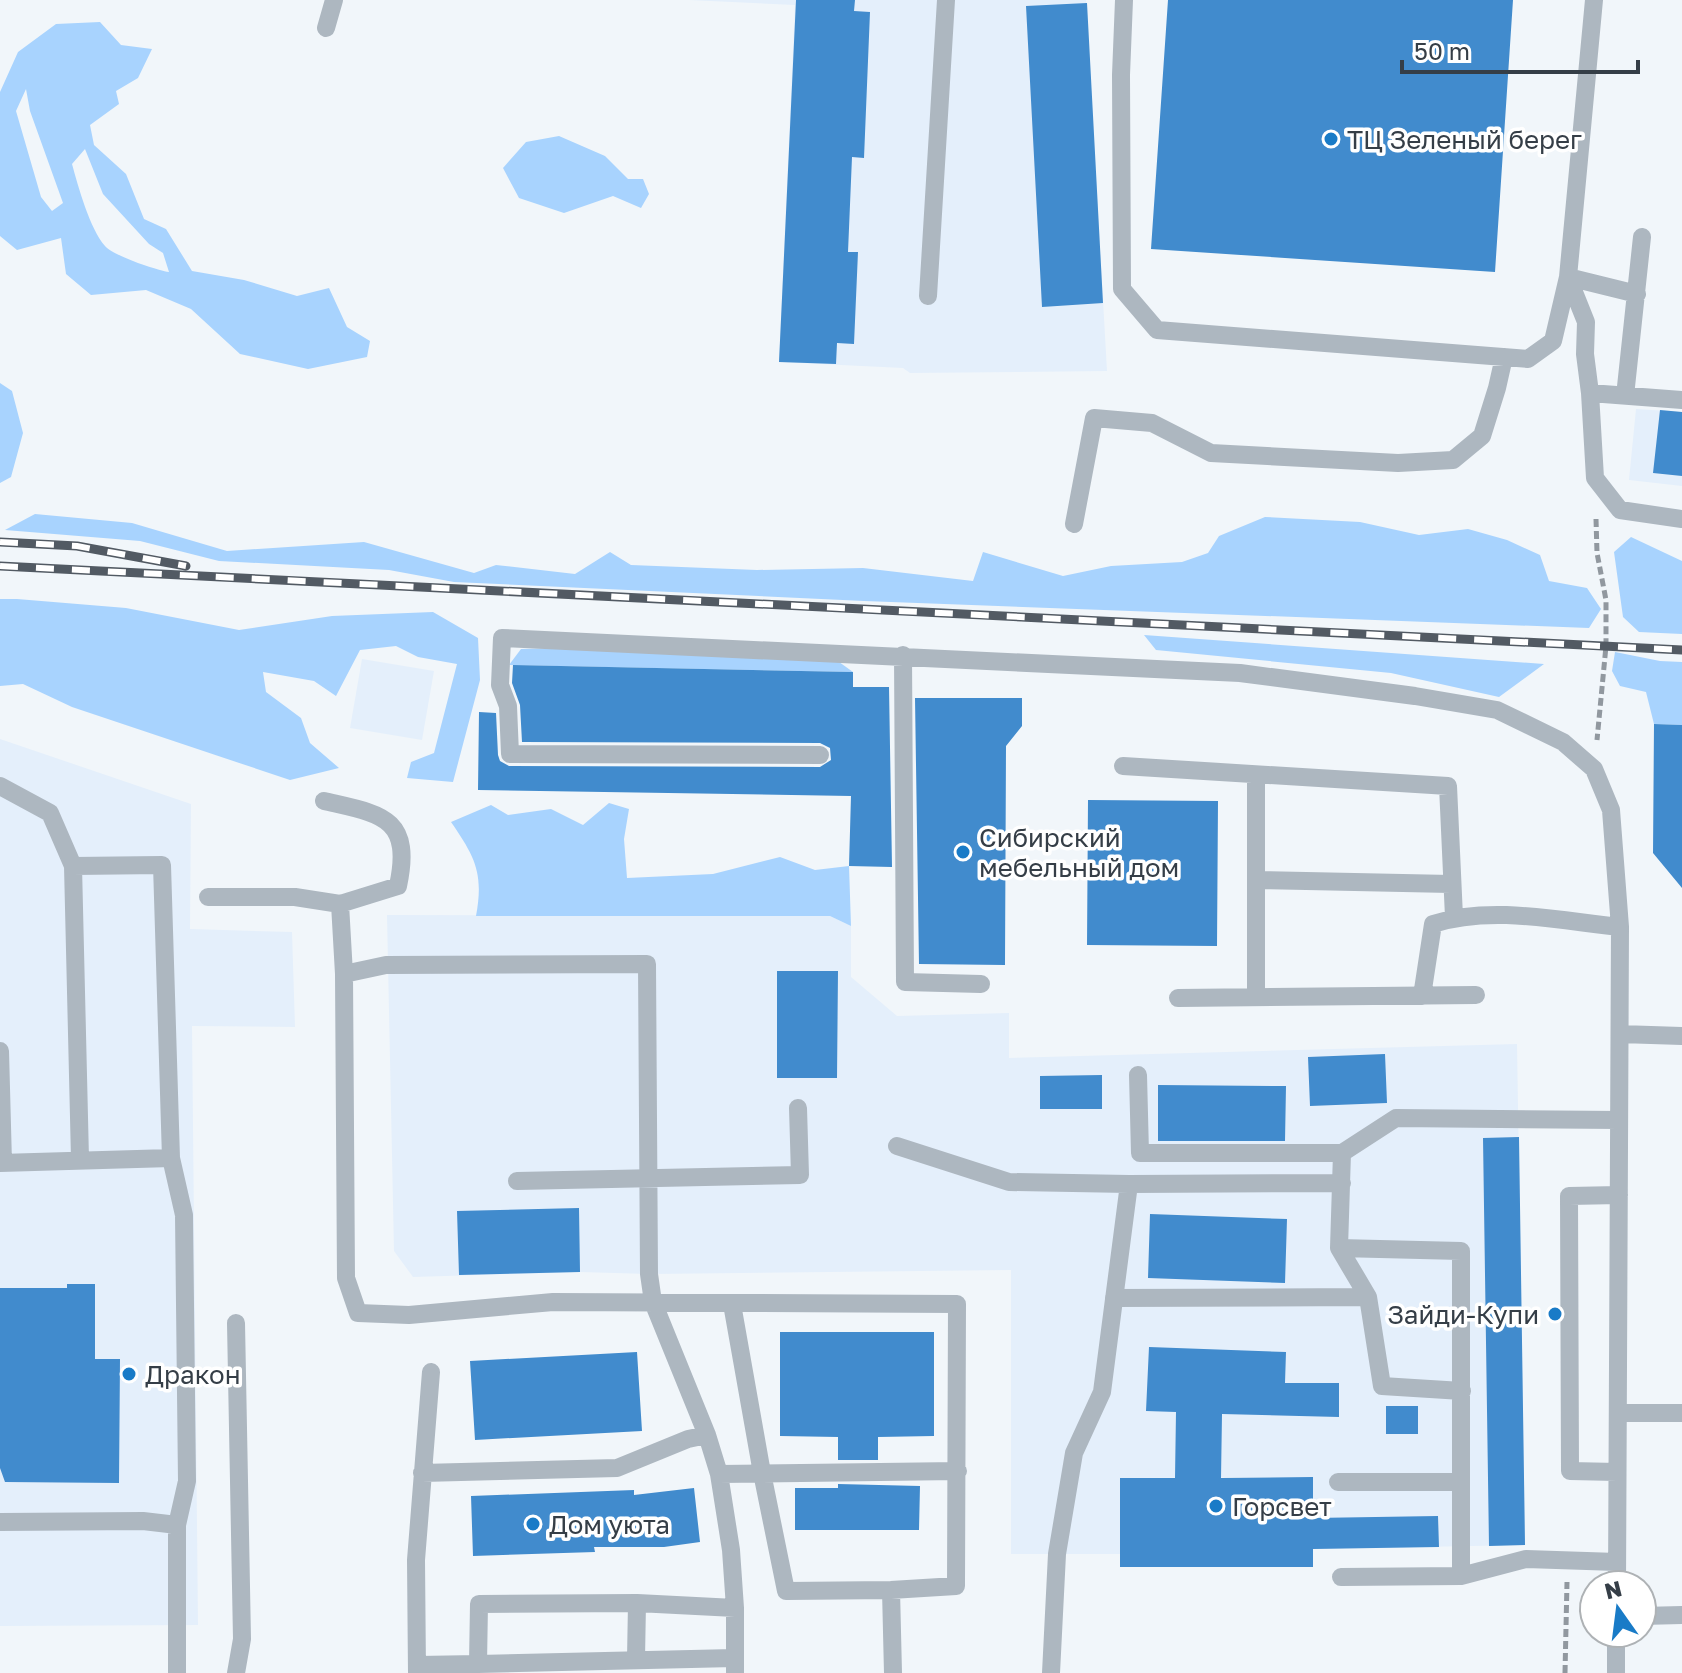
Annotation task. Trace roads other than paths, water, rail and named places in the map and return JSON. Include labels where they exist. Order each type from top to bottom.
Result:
[{"type":"lane","points":[[326,28],[334,0]]},
{"type":"lane","points":[[928,296],[946,0]]},
{"type":"lane","points":[[1124,0],[1121,75],[1122,289],[1157,330],[1528,359],[1553,341],[1568,277],[1594,0]]},
{"type":"lane","points":[[1625,396],[1642,237]]},
{"type":"lane","points":[[1568,277],[1637,294]]},
{"type":"lane","points":[[1568,277],[1586,322],[1585,354],[1595,478],[1620,510],[1682,519]]},
{"type":"lane","points":[[1074,524],[1094,418],[1152,423],[1211,453],[1398,463],[1453,460],[1482,436],[1504,357]]},
{"type":"lane","points":[[1590,393],[1682,400]]},
{"type":"lane","points":[[820,755],[510,754],[508,706],[500,685],[502,638],[1240,673],[1497,710],[1563,742],[1594,769],[1611,810],[1620,927],[1617,1569]]},
{"type":"lane","points":[[903,655],[905,982],[981,984]]},
{"type":"lane","points":[[1123,766],[1448,786],[1454,917]]},
{"type":"lane","points":[[1256,775],[1256,997]]},
{"type":"lane","points":[[0,786],[50,813],[73,866],[80,1159]]},
{"type":"lane","points":[[208,897],[295,897],[340,904],[398,886],[403,862],[398,833],[379,814],[324,801]]},
{"type":"lane","points":[[73,866],[162,865],[171,1158],[184,1215],[187,1481],[177,1525],[177,1673]]},
{"type":"lane","points":[[1256,880],[1451,884]]},
{"type":"lane","points":[[340,904],[344,974],[346,1278],[358,1313],[409,1315],[553,1302],[957,1304],[956,1586],[786,1591],[732,1304]]},
{"type":"lane","points":[[1422,996],[1433,924],[1454,917],[1515,917],[1620,927]]},
{"type":"lane","points":[[344,974],[386,965],[647,964],[649,1274],[653,1302],[707,1435],[719,1474],[731,1550],[735,1666],[636,1659],[418,1669],[416,1560],[431,1372]]},
{"type":"lane","points":[[1178,998],[1476,995]]},
{"type":"lane","points":[[1620,1034],[1682,1036]]},
{"type":"lane","points":[[0,1051],[1,1163],[171,1158]]},
{"type":"lane","points":[[1138,1075],[1140,1153],[1342,1153],[1396,1118],[1619,1120]]},
{"type":"lane","points":[[517,1181],[800,1175],[798,1108]]},
{"type":"lane","points":[[897,1146],[1009,1182],[1342,1183]]},
{"type":"lane","points":[[1342,1153],[1339,1248],[1368,1297],[1382,1386],[1462,1391]]},
{"type":"lane","points":[[1051,1673],[1061,1525],[1074,1453],[1102,1392],[1129,1184]]},
{"type":"lane","points":[[1617,1472],[1570,1471],[1569,1196],[1619,1195]]},
{"type":"lane","points":[[1339,1248],[1461,1251],[1461,1576]]},
{"type":"lane","points":[[1114,1298],[1368,1297]]},
{"type":"lane","points":[[236,1323],[242,1639],[236,1673]]},
{"type":"lane","points":[[1618,1413],[1682,1413]]},
{"type":"lane","points":[[422,1473],[617,1468],[688,1439],[707,1435]]},
{"type":"lane","points":[[719,1474],[958,1471]]},
{"type":"lane","points":[[1338,1482],[1459,1482]]},
{"type":"lane","points":[[0,1522],[143,1521],[177,1525]]},
{"type":"lane","points":[[1341,1577],[1461,1576],[1526,1559],[1617,1562]]},
{"type":"lane","points":[[891,1590],[893,1673]]},
{"type":"lane","points":[[478,1664],[479,1604],[637,1603],[735,1608]]},
{"type":"lane","points":[[636,1659],[637,1603]]},
{"type":"lane","points":[[1658,1616],[1682,1615]]},
{"type":"lane","points":[[1616,1649],[1616,1673]]},
{"type":"railway","points":[[0,542],[77,546],[186,566]]},
{"type":"railway","points":[[0,566],[1682,650]]},
{"type":"place","name":"ТЦ Зеленый берег","points":[[1331,139]]},
{"type":"place","name":"Сибирский мебельный дом","points":[[963,852]]},
{"type":"place","name":"Зайди-Купи","points":[[1555,1314]]},
{"type":"place","name":"Дракон","points":[[129,1374]]},
{"type":"place","name":"Горсвет","points":[[1216,1506]]},
{"type":"place","name":"Дом уюта","points":[[533,1524]]}]
